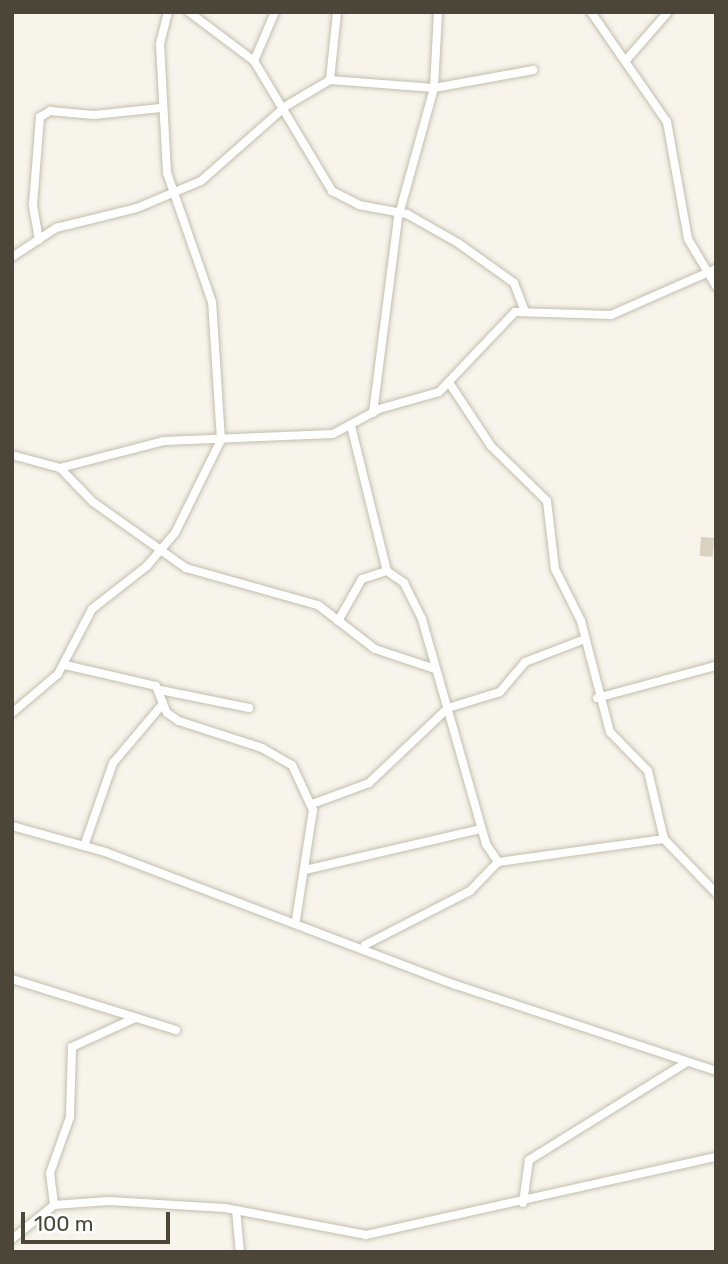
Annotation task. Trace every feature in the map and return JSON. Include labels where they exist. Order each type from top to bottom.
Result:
[{"type":"street","points":[[12,713],[65,665],[92,609],[148,566],[185,519],[221,440],[212,302],[172,194],[161,107],[160,37],[168,12]]},
{"type":"street","points":[[189,12],[254,61],[286,106],[332,191],[359,205],[401,213],[496,268],[514,283],[524,309]]},
{"type":"street","points":[[254,61],[275,12]]},
{"type":"street","points":[[330,80],[337,12]]},
{"type":"street","points":[[373,413],[401,213],[434,88],[438,12]]},
{"type":"street","points":[[591,12],[628,59],[667,122],[688,239],[716,286]]},
{"type":"street","points":[[628,59],[668,12]]},
{"type":"street","points":[[12,257],[56,228],[172,194],[212,173],[286,106],[330,80],[434,88],[533,70]]},
{"type":"street","points":[[39,240],[33,205],[40,117],[50,111],[94,115],[161,107]]},
{"type":"street","points":[[12,456],[60,468],[164,442],[314,437],[351,426],[373,413],[439,392],[450,384],[503,320],[524,309],[621,313],[705,271],[716,269]]},
{"type":"street","points":[[450,384],[454,396],[502,459],[547,501],[555,569],[585,639],[597,698],[617,743],[648,771],[664,839],[716,893]]},
{"type":"street","points":[[439,392],[454,396]]},
{"type":"street","points":[[351,426],[387,571]]},
{"type":"street","points":[[60,468],[93,502],[199,574],[311,602],[375,649],[435,669]]},
{"type":"street","points":[[338,621],[354,587],[387,571],[398,575],[415,602],[481,829],[498,862]]},
{"type":"street","points":[[312,804],[369,783],[448,708],[500,692],[525,662],[585,639]]},
{"type":"street","points":[[65,665],[160,690],[249,708]]},
{"type":"street","points":[[597,698],[716,666]]},
{"type":"street","points":[[160,690],[162,705],[179,721],[285,759],[312,804],[296,920]]},
{"type":"street","points":[[84,846],[113,763],[162,705]]},
{"type":"street","points":[[12,826],[84,846],[365,945],[456,985],[716,1071]]},
{"type":"street","points":[[305,870],[481,829]]},
{"type":"street","points":[[365,945],[470,891],[498,862],[664,839]]},
{"type":"street","points":[[12,979],[176,1030]]},
{"type":"street","points":[[54,1205],[50,1173],[70,1117],[72,1047],[135,1018]]},
{"type":"street","points":[[523,1203],[529,1160],[687,1062]]},
{"type":"street","points":[[12,1239],[54,1205],[131,1201],[236,1210],[366,1234],[523,1203],[716,1157]]},
{"type":"street","points":[[236,1210],[240,1252]]},
{"type":"building","points":[[701,537],[714,538],[713,557],[700,556]]}]
